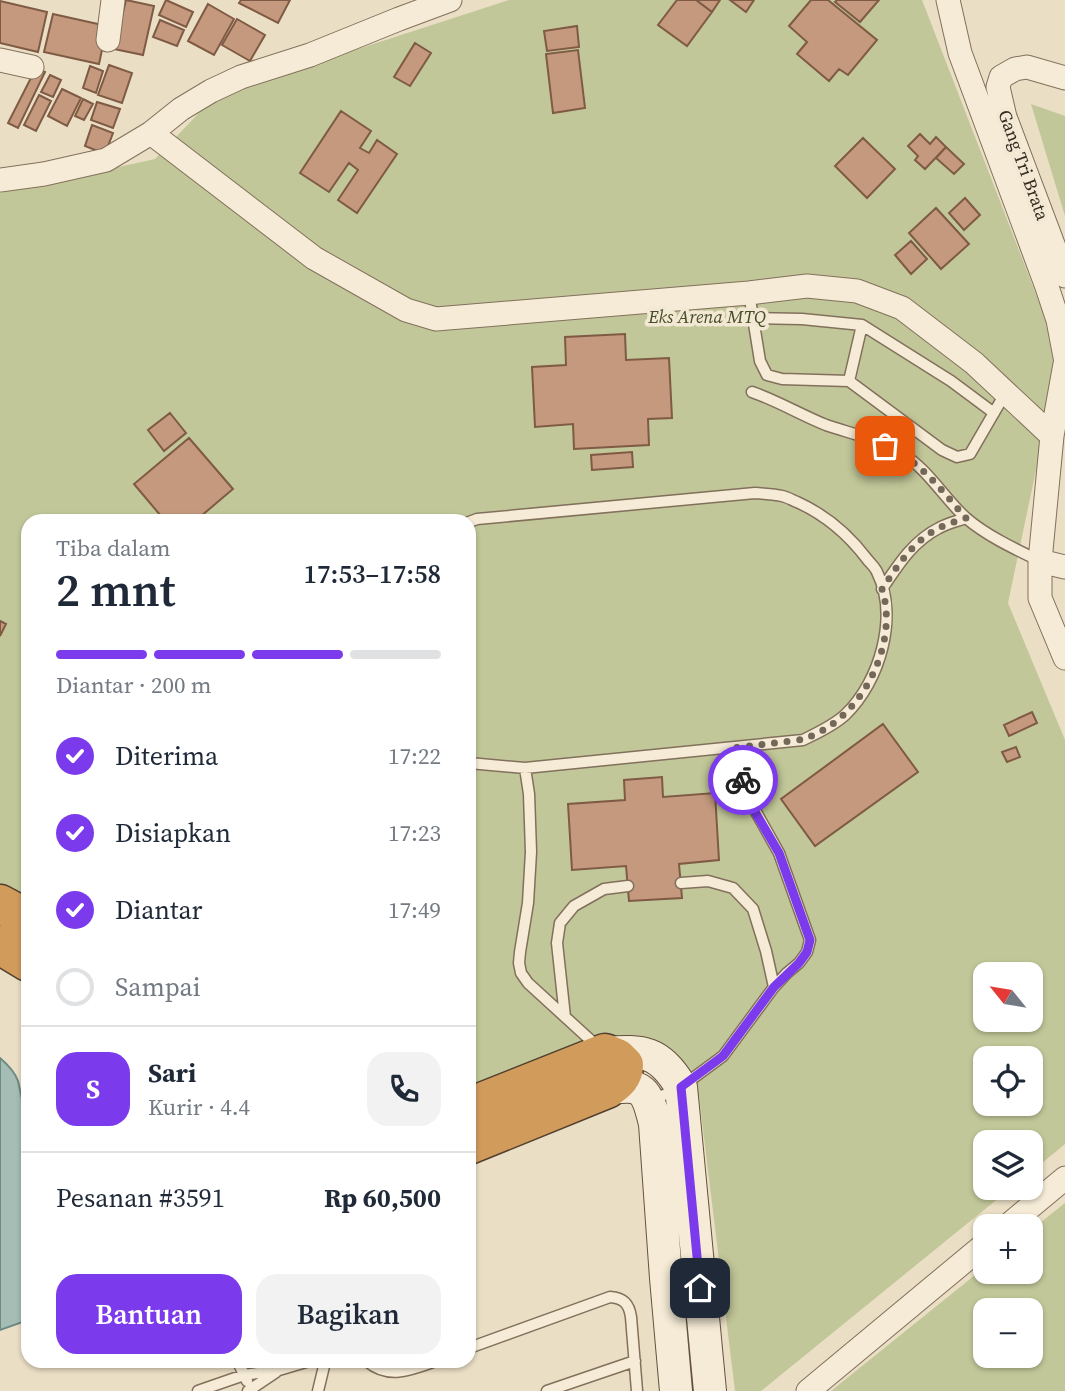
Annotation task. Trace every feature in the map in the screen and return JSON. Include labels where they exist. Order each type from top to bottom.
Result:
[{"type":"highway","points":[[0,904],[21,915]]},
{"type":"highway","points":[[0,945],[21,958]]},
{"type":"highway","points":[[476,1106],[606,1071]]},
{"type":"highway","points":[[476,1141],[606,1071]]},
{"type":"street","points":[[108,40],[113,0]]},
{"type":"street","points":[[0,180],[44,174],[106,160],[151,133],[181,109],[241,77],[310,55],[450,0]]},
{"type":"street","points":[[948,0],[960,53],[1051,298],[1065,357]]},
{"type":"street","points":[[0,60],[32,67]]},
{"type":"street","name":"Gang Tri Brata","points":[[1065,78],[1027,67],[1015,69],[1001,77],[998,87],[1005,117],[1065,276]]},
{"type":"street","points":[[151,133],[314,258],[406,310],[422,316],[436,319],[807,286],[857,291],[902,308],[974,363],[1052,436]]},
{"type":"street","points":[[1065,364],[1052,436],[1040,561],[1040,598],[1065,658]]},
{"type":"street","points":[[1040,561],[1065,568]]},
{"type":"street","points":[[676,1391],[655,1124],[650,1101],[646,1094],[606,1071],[631,1051],[659,1059],[681,1087],[710,1391]]},
{"type":"street","points":[[1022,1214],[1065,1178]]},
{"type":"street","points":[[808,1391],[973,1254]]},
{"type":"lane","points":[[749,293],[760,361],[767,375],[782,379],[849,381],[942,450],[957,457],[970,454],[1006,392]]},
{"type":"lane","points":[[754,318],[802,319],[862,325],[951,381],[994,413]]},
{"type":"lane","points":[[849,381],[862,325]]},
{"type":"lane","points":[[752,392],[823,424],[900,452],[931,479],[966,518],[1003,543],[1040,561]]},
{"type":"lane","points":[[476,519],[755,493],[784,496],[831,521],[854,542],[877,571],[885,598],[887,620],[883,647],[875,671],[862,696],[844,716],[825,730],[803,740],[525,768],[476,763]]},
{"type":"lane","points":[[882,589],[905,555],[920,540],[940,527],[966,518]]},
{"type":"lane","points":[[650,1101],[681,1087],[723,1056],[774,987],[799,963],[807,952],[810,940],[779,853],[755,812],[733,748]]},
{"type":"lane","points":[[525,768],[529,794],[531,852],[528,902],[520,951],[521,973],[527,982],[565,1017],[606,1071]]},
{"type":"lane","points":[[681,883],[708,881],[733,888],[753,909],[774,987]]},
{"type":"lane","points":[[565,1017],[557,943],[560,923],[574,906],[604,889],[628,886]]},
{"type":"lane","points":[[476,1345],[610,1297],[617,1298],[625,1301],[629,1307],[638,1391]]},
{"type":"lane","points":[[547,1391],[635,1361]]},
{"type":"lane","points":[[241,1368],[249,1391],[279,1370]]},
{"type":"lane","points":[[198,1391],[244,1375],[286,1368]]},
{"type":"lane","points":[[318,1391],[324,1368]]},
{"type":"lane","points":[[375,1368],[386,1372],[416,1368]]},
{"type":"green space","name":"Eks Arena MTQ","points":[[509,0],[922,0],[1060,356],[1008,603],[1065,740],[1065,1144],[1043,1162],[1043,1130],[973,1130],[973,1200],[996,1200],[979,1214],[973,1214],[973,1219],[761,1391],[735,1391],[699,1097],[684,1065],[476,1089],[476,514],[21,514],[21,898],[0,884],[0,193],[155,159],[216,95]]},
{"type":"green space","points":[[1031,104],[1065,116],[1065,216]]},
{"type":"green space","points":[[1065,1203],[1065,1391],[831,1391],[973,1277],[973,1284],[1043,1284],[1043,1220]]},
{"type":"water","points":[[0,1058],[15,1074],[21,1094],[21,1322],[0,1330]]},
{"type":"building","points":[[126,0],[154,6],[143,55],[114,49]]},
{"type":"building","points":[[166,0],[193,12],[186,27],[159,15]]},
{"type":"building","points":[[241,0],[290,0],[278,23],[239,3]]},
{"type":"building","points":[[677,0],[696,0],[712,12],[687,46],[658,25]]},
{"type":"building","points":[[696,0],[720,0],[712,12]]},
{"type":"building","points":[[730,0],[754,0],[746,12]]},
{"type":"building","points":[[811,0],[828,0],[877,40],[848,75],[839,69],[829,81],[797,54],[807,42],[789,26]]},
{"type":"building","points":[[879,0],[860,22],[835,2]]},
{"type":"building","points":[[0,1],[47,12],[38,52],[0,43]]},
{"type":"building","points":[[208,4],[234,19],[214,55],[188,41]]},
{"type":"building","points":[[53,14],[107,26],[99,64],[44,52]]},
{"type":"building","points":[[237,19],[265,35],[250,61],[222,45]]},
{"type":"building","points":[[160,20],[184,30],[177,46],[153,37]]},
{"type":"building","points":[[577,26],[579,47],[547,51],[544,31]]},
{"type":"building","points":[[415,43],[431,53],[410,86],[394,77]]},
{"type":"building","points":[[578,50],[585,108],[553,113],[546,54]]},
{"type":"building","points":[[109,65],[132,73],[122,103],[98,95]]},
{"type":"building","points":[[90,66],[103,71],[96,93],[83,88]]},
{"type":"building","points":[[36,68],[45,72],[18,128],[8,123]]},
{"type":"building","points":[[50,75],[61,80],[53,97],[41,92]]},
{"type":"building","points":[[62,89],[81,98],[67,126],[48,116]]},
{"type":"building","points":[[39,95],[51,101],[36,131],[24,125]]},
{"type":"building","points":[[83,99],[93,104],[84,120],[75,116]]},
{"type":"building","points":[[97,102],[120,109],[113,128],[91,120]]},
{"type":"building","points":[[341,111],[371,131],[360,148],[369,153],[377,140],[397,154],[357,213],[338,200],[358,170],[349,163],[329,192],[300,173]]},
{"type":"building","points":[[92,125],[113,133],[105,154],[85,146]]},
{"type":"building","points":[[920,134],[930,144],[936,137],[946,147],[925,169],[915,160],[918,156],[908,146]]},
{"type":"building","points":[[863,138],[895,169],[867,198],[835,166]]},
{"type":"building","points":[[946,147],[964,164],[954,174],[936,158]]},
{"type":"building","points":[[965,198],[980,215],[964,230],[949,213]]},
{"type":"building","points":[[936,208],[969,244],[941,269],[909,233]]},
{"type":"building","points":[[911,241],[927,259],[911,274],[895,255]]},
{"type":"building","points":[[625,334],[626,360],[669,358],[672,418],[648,419],[649,445],[574,449],[573,424],[535,427],[532,367],[566,365],[565,337]]},
{"type":"building","points":[[170,413],[186,433],[164,451],[148,430]]},
{"type":"building","points":[[189,438],[233,489],[203,514],[159,514],[134,484]]},
{"type":"building","points":[[632,452],[633,467],[592,470],[591,455]]},
{"type":"building","points":[[0,621],[6,624],[0,636]]},
{"type":"building","points":[[1032,712],[1037,723],[1009,736],[1004,725]]},
{"type":"building","points":[[883,724],[918,772],[815,846],[781,799]]},
{"type":"building","points":[[1016,747],[1020,757],[1007,762],[1002,752]]},
{"type":"building","points":[[662,777],[663,797],[715,793],[719,860],[679,864],[682,898],[629,901],[626,866],[572,870],[568,804],[625,800],[624,780]]},
{"type":"way so far","points":[[743,780],[733,748],[803,740],[825,730],[844,716],[862,696],[875,671],[883,647],[887,620],[882,589],[905,555],[920,540],[940,527],[966,518],[912,461],[885,446]]},
{"type":"route","points":[[700,1288],[681,1087],[723,1056],[774,987],[799,963],[807,952],[810,940],[779,853],[755,812],[743,780]]}]
